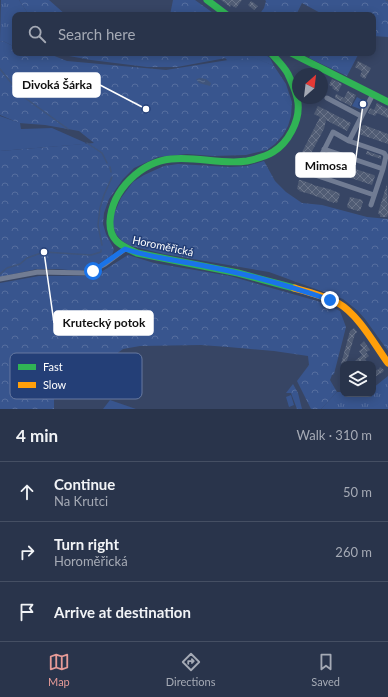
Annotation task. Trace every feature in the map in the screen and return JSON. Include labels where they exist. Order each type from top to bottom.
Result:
[{"type":"main road","points":[[207,0],[222,12]]},
{"type":"main road","name":"Horoměřická","points":[[273,56],[287,73],[294,88],[298,104],[292,130],[284,142],[275,151],[246,161],[170,159],[162,161],[137,173],[124,185],[110,212],[109,223],[112,232],[117,242],[125,249],[137,253],[201,265],[271,281],[330,300],[342,306],[350,313],[388,363]]},
{"type":"main road","points":[[297,56],[388,102]]},
{"type":"street","points":[[349,141],[373,94]]},
{"type":"street","points":[[328,99],[361,116]]},
{"type":"street","points":[[371,205],[386,156],[384,153],[349,141],[333,132],[312,174],[374,195]]},
{"type":"street","points":[[324,149],[383,169]]},
{"type":"street","points":[[0,279],[38,272],[88,273],[98,268],[125,249]]},
{"type":"green space","points":[[1,0],[19,0],[27,12],[12,12],[12,46],[3,41],[0,42]]},
{"type":"green space","points":[[19,0],[49,0],[63,12],[27,12]]},
{"type":"green space","points":[[173,0],[195,0],[212,12],[171,12]]},
{"type":"green space","points":[[265,0],[388,0],[388,37],[376,36],[376,12],[318,12],[302,3],[298,12],[261,12],[266,1]]},
{"type":"green space","points":[[3,41],[12,46],[12,56],[54,56],[67,61],[166,70],[253,56],[274,66],[286,84],[292,102],[291,116],[288,126],[283,135],[267,150],[246,155],[213,156],[187,154],[158,157],[134,168],[123,179],[109,199],[104,213],[103,224],[106,234],[114,249],[112,255],[92,268],[79,271],[37,269],[0,277],[0,151],[94,143],[79,131],[45,125],[19,123],[0,115],[0,42]]},
{"type":"green space","points":[[69,56],[224,56],[226,58],[177,67],[147,67]]},
{"type":"green space","points":[[223,56],[267,56],[274,66],[253,57],[228,61]]},
{"type":"green space","points":[[310,56],[357,56],[347,76],[309,58]]},
{"type":"green space","points":[[357,97],[364,101],[360,109],[352,106]]},
{"type":"green space","points":[[0,116],[20,123],[21,129],[52,128],[86,143],[0,151]]},
{"type":"green space","points":[[264,161],[275,181],[286,192],[302,203],[322,205],[367,217],[388,219],[388,351],[365,319],[358,311],[343,299],[269,272],[164,254],[131,246],[122,241],[116,234],[112,223],[121,198],[133,182],[144,175],[164,166],[178,164],[230,167],[247,166]]},
{"type":"green space","points":[[128,255],[154,263],[230,276],[324,303],[340,311],[346,327],[334,374],[330,380],[337,392],[321,409],[311,409],[297,381],[309,365],[308,356],[274,351],[201,345],[140,346],[123,349],[118,353],[10,353],[10,399],[54,399],[54,409],[0,409],[0,283],[39,276],[88,276],[101,272]]},
{"type":"green space","points":[[388,376],[388,409],[321,409],[337,392],[340,392],[340,397],[376,397],[376,386]]},
{"type":"green space","points":[[293,384],[298,393],[302,409],[297,409],[291,393],[286,393]]},
{"type":"green space","points":[[291,395],[294,405],[289,407],[286,397]]},
{"type":"green space","points":[[110,400],[136,409],[103,409]]},
{"type":"water","points":[[196,79],[206,79],[211,83],[210,86],[199,83]]},
{"type":"building","points":[[221,0],[242,0],[236,8],[231,5],[230,7]]},
{"type":"building","points":[[251,1],[258,6],[254,10],[248,5]]},
{"type":"building","points":[[358,61],[371,68],[365,79],[360,76],[362,71],[355,67]]},
{"type":"building","points":[[332,79],[342,84],[338,92],[329,85]]},
{"type":"building","points":[[348,91],[356,95],[351,106],[335,98],[336,94],[344,98]]},
{"type":"building","points":[[377,103],[388,109],[388,118],[377,113],[375,116],[368,113],[370,108],[374,110]]},
{"type":"building","points":[[318,106],[351,123],[347,131],[326,120],[324,129],[303,168],[296,164],[320,117],[314,114]]},
{"type":"building","points":[[364,125],[388,134],[388,144],[359,134],[362,126]]},
{"type":"building","points":[[367,151],[381,156],[381,159],[366,154]]},
{"type":"building","points":[[324,159],[374,175],[372,185],[321,168]]},
{"type":"building","points":[[299,180],[339,193],[337,203],[299,191],[300,190],[297,189]]},
{"type":"building","points":[[387,184],[388,214],[387,217],[380,217],[378,213]]},
{"type":"building","points":[[350,197],[362,200],[363,202],[360,211],[348,208],[347,206]]},
{"type":"building","points":[[354,328],[357,332],[355,334],[347,361],[342,361],[350,331]]},
{"type":"building","points":[[364,341],[370,350],[366,352],[369,356],[365,359],[367,361],[355,361],[362,355],[359,351],[363,348],[360,345]]},
{"type":"building","points":[[380,367],[384,370],[376,376],[376,370]]},
{"type":"waterway","points":[[0,69],[21,95],[68,129]]},
{"type":"waterway","points":[[87,143],[102,153],[107,163]]},
{"type":"waterway","points":[[110,167],[111,172]]},
{"type":"waterway","points":[[102,245],[98,225],[100,208],[112,177]]},
{"type":"waterway","points":[[0,274],[7,268],[20,264],[27,258],[44,252],[91,255],[101,252],[101,250]]},
{"type":"traffic: fast","points":[[207,0],[223,12]]},
{"type":"traffic: fast","points":[[274,56],[288,74],[298,103],[295,124],[284,143],[270,154],[247,161],[228,162],[181,158],[160,161],[149,166],[139,172],[122,189],[112,210],[110,228],[114,238],[118,242],[137,253],[238,273],[294,288]]},
{"type":"traffic: fast","points":[[297,56],[388,102]]},
{"type":"traffic: slow","points":[[294,288],[328,298],[345,308],[366,330],[388,363]]},
{"type":"place","name":"Mimosa","points":[[363,104]]},
{"type":"place","name":"Divoká Šárka","points":[[146,109]]},
{"type":"place","name":"Krutecký potok","points":[[44,252]]},
{"type":"route","points":[[93,271],[125,249],[137,253],[244,274],[330,300]]}]
